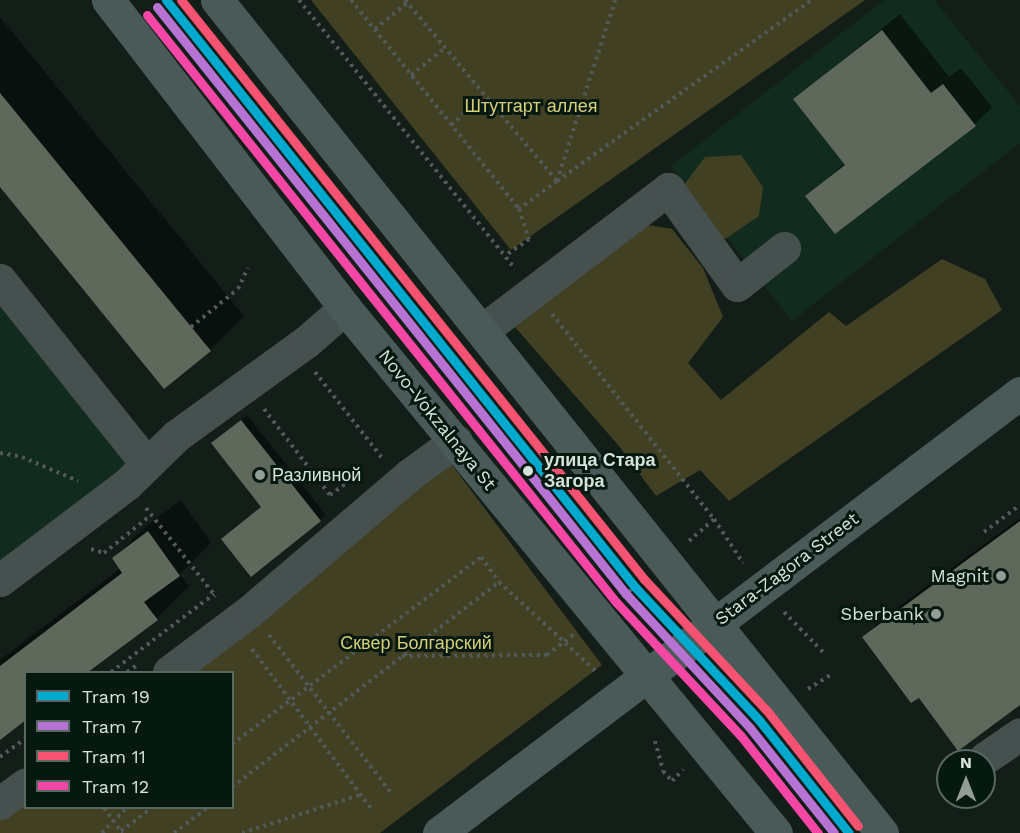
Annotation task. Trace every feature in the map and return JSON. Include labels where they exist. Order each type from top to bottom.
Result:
[{"type":"main road","name":"Novo-Vokzalnaya St","points":[[108,0],[345,308],[598,613],[776,833]]},
{"type":"main road","points":[[217,0],[483,330],[665,563],[882,833]]},
{"type":"main road","name":"Stara-Zagora Street","points":[[440,833],[1020,393]]},
{"type":"lane","points":[[483,330],[668,189],[737,285],[784,248]]},
{"type":"lane","points":[[0,280],[127,482]]},
{"type":"lane","points":[[0,580],[127,482],[176,436],[297,349],[345,308]]},
{"type":"lane","points":[[171,671],[236,611],[409,475],[456,441]]},
{"type":"lane","points":[[996,751],[1019,736]]},
{"type":"lane","points":[[0,803],[24,785]]},
{"type":"path","points":[[299,0],[714,519],[760,589],[824,652]]},
{"type":"path","points":[[351,0],[519,209],[529,239],[505,256]]},
{"type":"path","points":[[557,181],[615,0]]},
{"type":"path","points":[[519,209],[812,0]]},
{"type":"path","points":[[375,29],[406,1],[557,181]]},
{"type":"path","points":[[411,75],[445,48]]},
{"type":"path","points":[[451,125],[485,95]]},
{"type":"path","points":[[191,327],[238,289],[248,268]]},
{"type":"path","points":[[297,349],[387,464]]},
{"type":"path","points":[[246,386],[330,495],[356,476]]},
{"type":"path","points":[[0,453],[127,482],[214,594],[236,611],[309,686],[392,794]]},
{"type":"path","points":[[373,463],[381,457]]},
{"type":"path","points":[[984,532],[1020,505]]},
{"type":"path","points":[[402,656],[547,655],[665,563],[714,519]]},
{"type":"path","points":[[234,742],[481,557],[499,582],[564,644],[602,676]]},
{"type":"path","points":[[234,786],[499,582]]},
{"type":"path","points":[[112,671],[214,594]]},
{"type":"path","points":[[236,611],[244,639],[372,810]]},
{"type":"path","points":[[799,694],[832,674]]},
{"type":"path","points":[[0,757],[24,739]]},
{"type":"path","points":[[654,741],[663,771],[672,781],[689,764]]},
{"type":"path","points":[[242,833],[360,795]]},
{"type":"path","points":[[105,809],[121,832],[149,809]]},
{"type":"path","points":[[102,833],[115,824],[125,809]]},
{"type":"path","points":[[174,833],[204,809]]},
{"type":"shaded area","points":[[884,0],[934,0],[1020,106],[1020,143],[792,321],[671,166]]},
{"type":"shaded area","points":[[0,280],[146,463],[0,580]]},
{"type":"green space","name":"Штутгарт аллея","points":[[311,0],[865,0],[511,250]]},
{"type":"green space","points":[[741,155],[763,187],[759,216],[725,239],[698,223],[683,186],[705,157]]},
{"type":"green space","points":[[642,224],[672,229],[703,268],[723,317],[688,363],[721,400],[829,312],[846,326],[942,259],[985,279],[1002,310],[729,501],[700,470],[656,496],[619,446],[515,327]]},
{"type":"green space","name":"Сквер Болгарский","points":[[446,457],[602,665],[380,833],[0,833],[0,797],[24,779],[24,809],[234,809],[234,671],[165,671]]},
{"type":"building","points":[[882,30],[931,93],[943,84],[976,126],[835,234],[805,196],[845,165],[793,99]]},
{"type":"building","points":[[0,93],[211,351],[164,389],[0,187]]},
{"type":"building","name":"Разливной","points":[[241,420],[321,521],[251,577],[221,539],[261,507],[211,443]]},
{"type":"building","points":[[1020,521],[1020,705],[961,749],[957,749],[919,698],[911,703],[862,637]]},
{"type":"building","points":[[148,531],[180,576],[144,602],[158,620],[89,671],[24,671],[24,722],[0,740],[0,666],[122,573],[112,558]]},
{"type":"tram line","name":"19","points":[[166,0],[635,587],[759,720],[849,833]]},
{"type":"tram line","name":"11","points":[[181,0],[644,579],[768,712],[858,826]]},
{"type":"tram line","name":"7","points":[[157,7],[626,594],[750,728],[834,833]]},
{"type":"tram line","name":"12","points":[[147,15],[616,602],[741,736],[818,833]]},
{"type":"place","name":"улица Стара Загора","points":[[528,471]]},
{"type":"place","name":"Разливной","points":[[260,475]]},
{"type":"place","name":"Magnit","points":[[1001,576]]},
{"type":"place","name":"Sberbank","points":[[936,614]]}]
